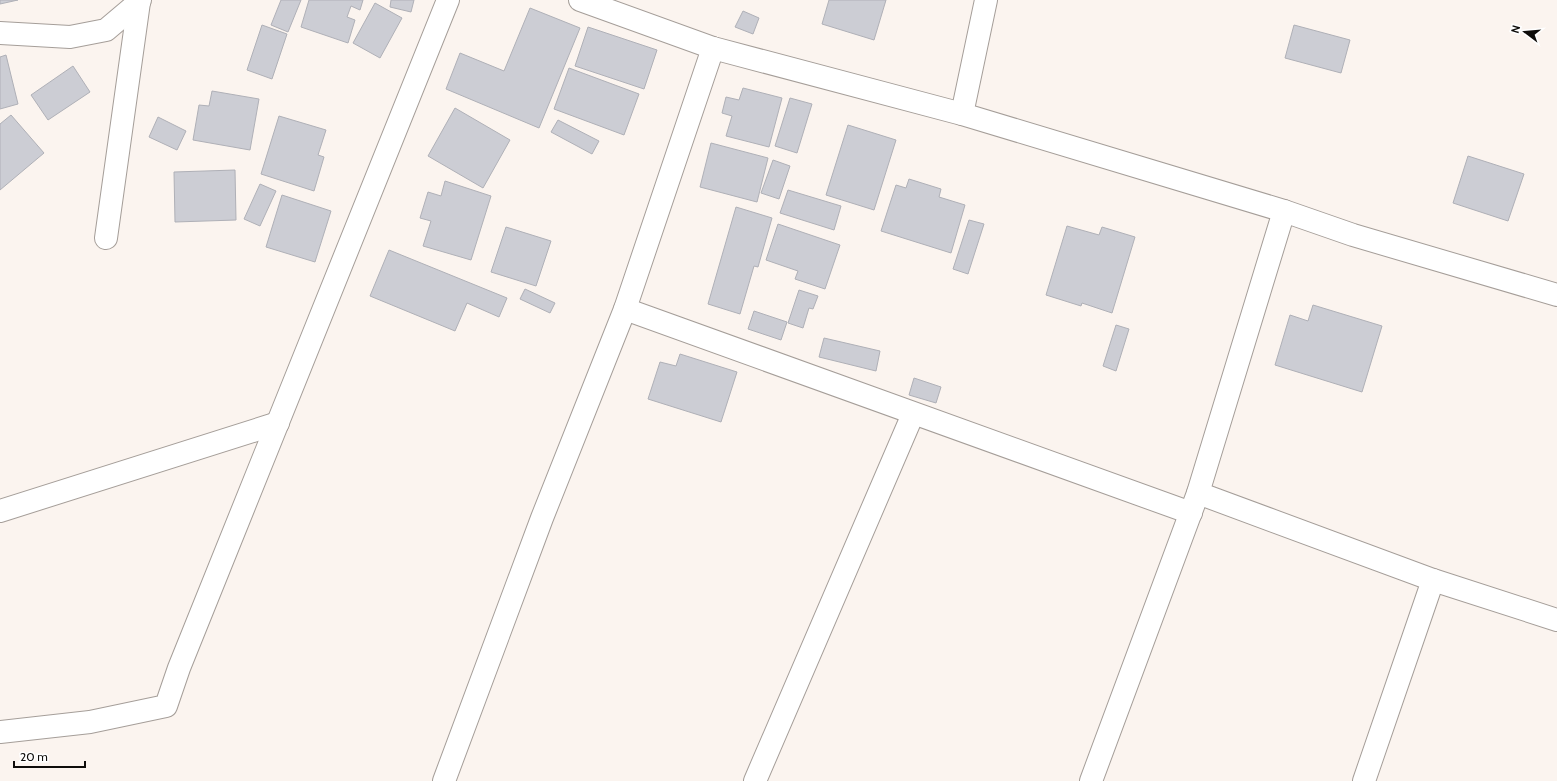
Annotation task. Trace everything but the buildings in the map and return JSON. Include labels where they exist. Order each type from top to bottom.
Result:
[{"type":"street","points":[[0,732],[90,722],[166,706],[179,668],[448,0]]},
{"type":"street","points":[[580,0],[713,48],[962,114],[1284,211],[1353,235],[1557,295]]},
{"type":"street","points":[[962,114],[986,0]]},
{"type":"street","points":[[0,33],[70,37],[106,30],[140,1]]},
{"type":"street","points":[[106,238],[140,1]]},
{"type":"street","points":[[444,781],[542,518],[625,309],[713,48]]},
{"type":"street","points":[[1091,781],[1195,503],[1284,211]]},
{"type":"street","points":[[625,309],[913,414],[1557,620]]},
{"type":"street","points":[[755,781],[913,414]]},
{"type":"street","points":[[0,511],[278,423]]},
{"type":"street","points":[[1364,781],[1433,580]]}]
